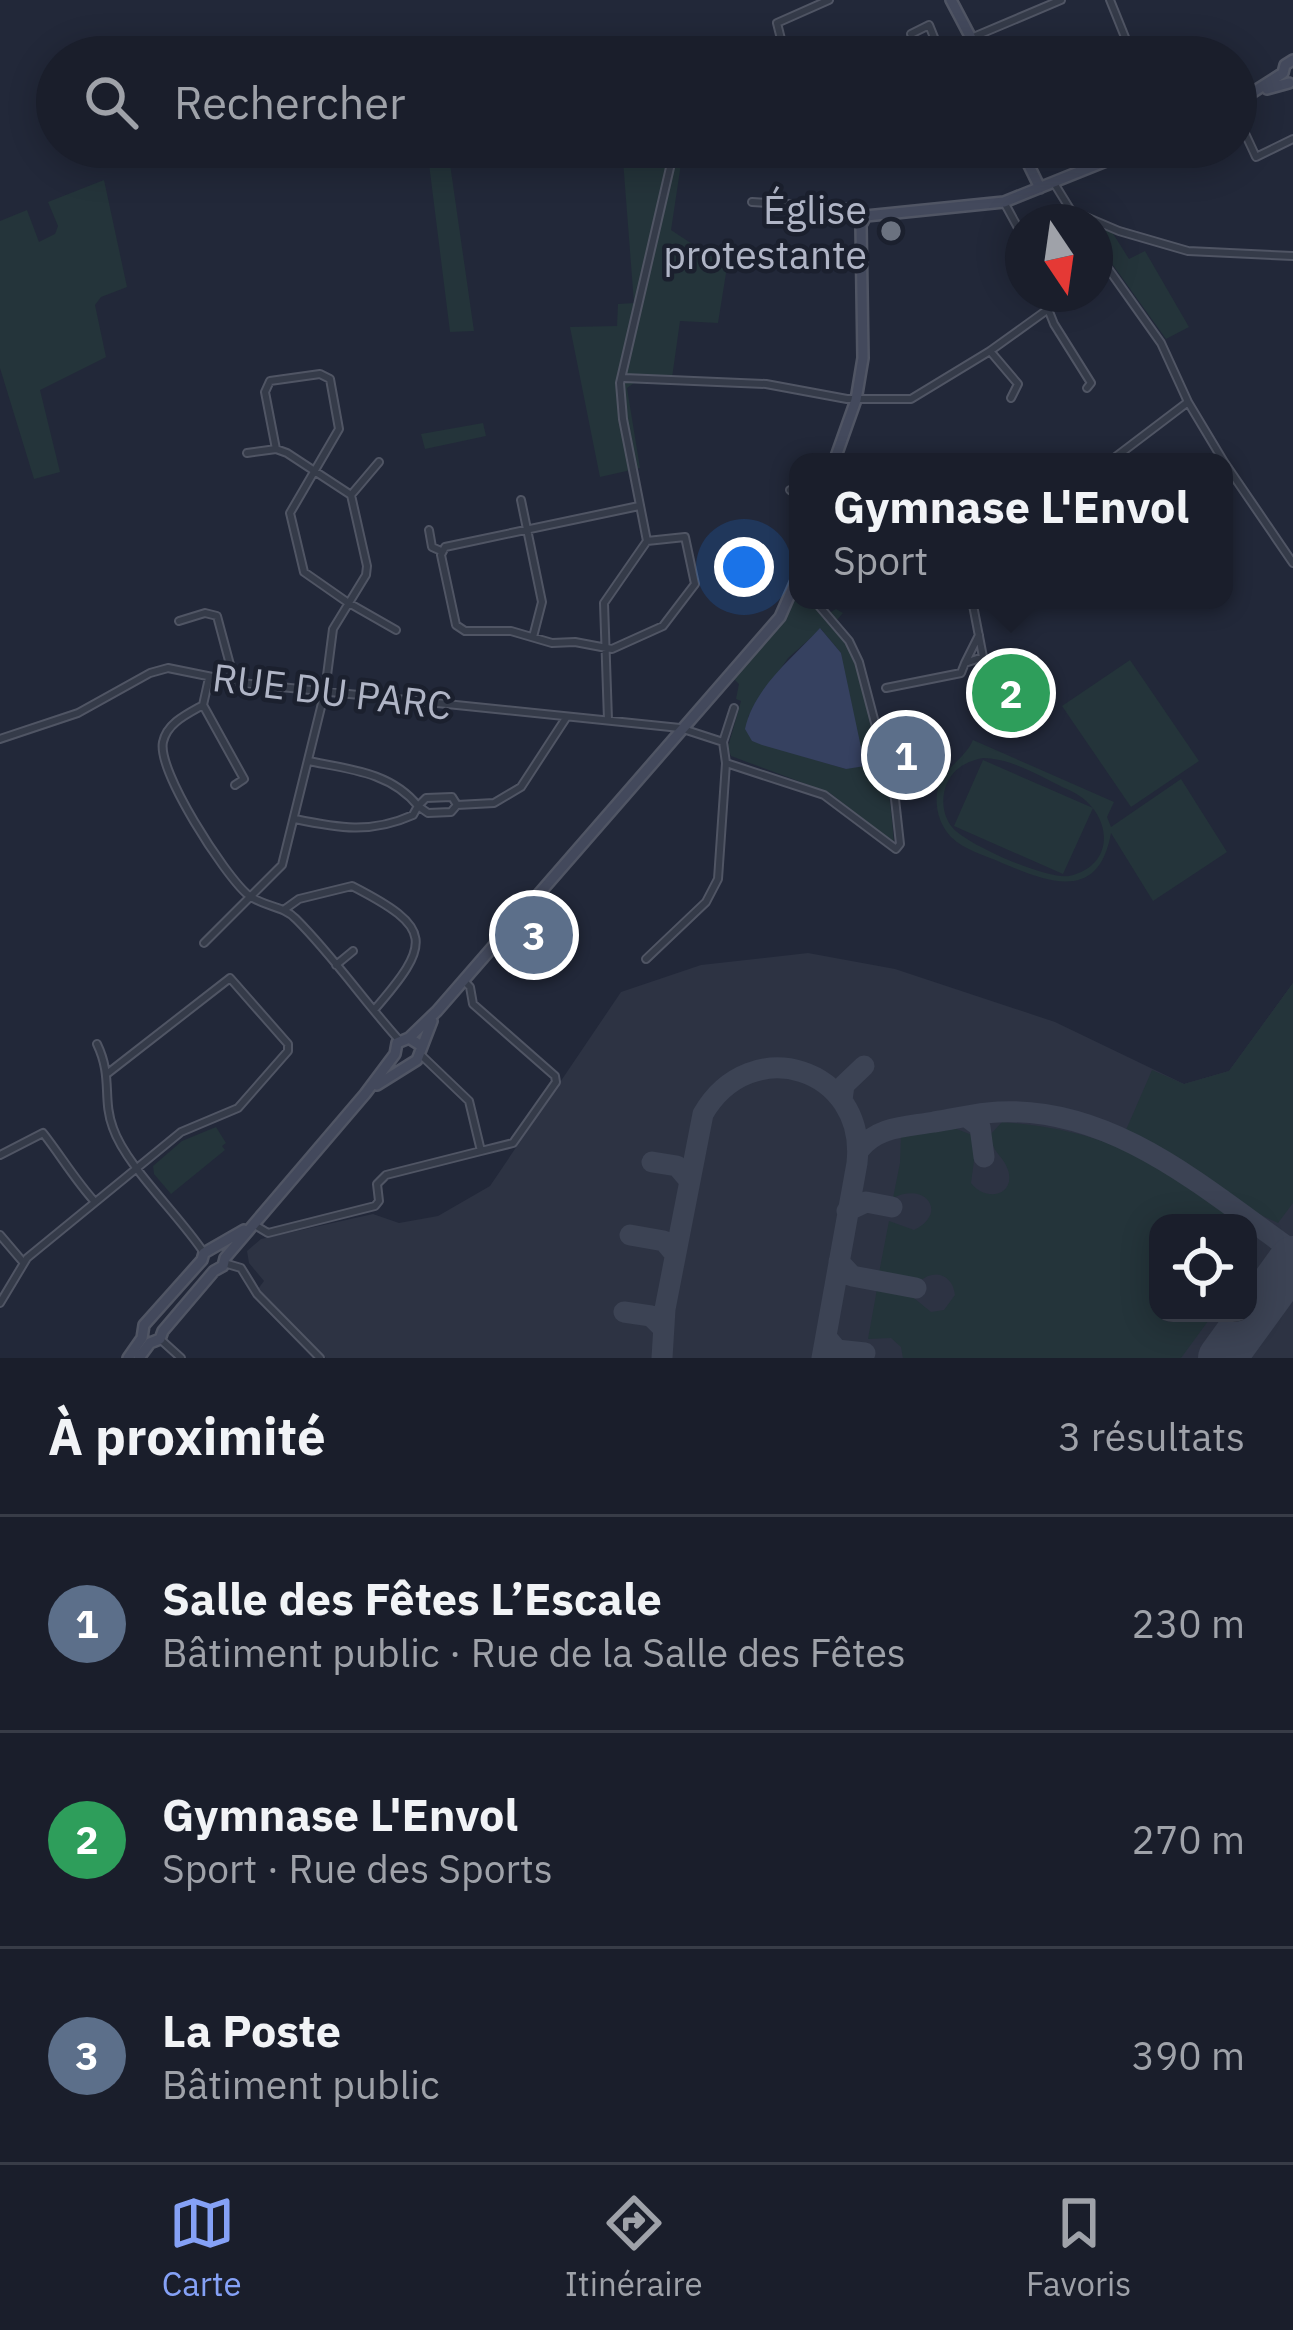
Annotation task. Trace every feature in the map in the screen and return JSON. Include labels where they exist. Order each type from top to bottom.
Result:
[{"type":"main road","points":[[951,0],[970,36]]},
{"type":"main road","points":[[1257,92],[1289,80],[1285,65],[1293,60]]},
{"type":"main road","points":[[1030,168],[1040,188]]},
{"type":"main road","points":[[837,453],[856,400],[864,348],[861,225],[866,216],[1004,202],[1090,168]]},
{"type":"main road","points":[[365,1094],[412,1051],[437,1011],[789,601]]},
{"type":"main road","points":[[139,1358],[395,1054],[412,1051]]},
{"type":"main road","points":[[154,1338],[142,1328],[209,1252],[254,1224]]},
{"type":"main road","points":[[209,1252],[224,1260]]},
{"type":"main road","points":[[209,1252],[207,1269],[214,1270]]},
{"type":"main road","points":[[128,1358],[154,1338],[157,1323],[150,1322]]},
{"type":"street","points":[[780,36],[777,22],[830,0]]},
{"type":"street","points":[[976,36],[1061,0]]},
{"type":"street","points":[[1110,0],[1125,36]]},
{"type":"street","points":[[911,34],[929,26],[933,36]]},
{"type":"street","points":[[1257,157],[1293,139]]},
{"type":"street","points":[[608,722],[604,603],[646,541],[620,392],[670,168]]},
{"type":"street","points":[[1054,183],[1067,204]]},
{"type":"street","points":[[752,202],[856,208],[866,216]]},
{"type":"street","points":[[1113,229],[1188,251],[1293,256]]},
{"type":"street","points":[[1113,275],[1161,343],[1219,453]]},
{"type":"street","points":[[624,378],[766,384],[856,400],[911,399],[1044,312]]},
{"type":"street","points":[[1048,312],[1091,383],[1087,388]]},
{"type":"street","points":[[991,351],[1018,384],[1011,398]]},
{"type":"street","points":[[276,449],[266,386],[273,380],[326,376],[333,383],[340,422],[290,513],[300,562],[311,579],[396,630]]},
{"type":"street","points":[[1121,453],[1188,402]]},
{"type":"street","points":[[204,943],[282,866],[325,691],[333,629],[367,566],[351,495],[276,449],[247,453]]},
{"type":"street","points":[[351,495],[379,462]]},
{"type":"street","points":[[1233,475],[1293,563]]},
{"type":"street","points":[[520,500],[542,602],[533,637]]},
{"type":"street","points":[[429,530],[432,547],[441,551],[639,506]]},
{"type":"street","points":[[441,551],[458,629],[511,631],[552,643],[620,647],[662,626],[695,584],[686,537],[646,541]]},
{"type":"street","points":[[726,763],[824,795],[896,849],[900,844],[895,799],[859,662],[849,640],[822,609]]},
{"type":"street","points":[[965,663],[983,657],[974,609]]},
{"type":"street","points":[[178,621],[217,616],[230,680]]},
{"type":"street","points":[[886,688],[961,673],[979,635]]},
{"type":"street","name":"RUE DU PARC","points":[[0,739],[78,712],[158,669],[680,728],[723,742]]},
{"type":"street","points":[[209,678],[203,705],[244,779],[235,785]]},
{"type":"street","points":[[203,705],[177,720],[166,733],[163,758],[221,863],[252,898],[285,909],[412,1051],[469,1101],[481,1150]]},
{"type":"street","points":[[646,958],[706,902],[718,878],[726,763],[723,742],[734,708]]},
{"type":"street","points":[[457,805],[494,803],[521,787],[566,718]]},
{"type":"street","points":[[308,761],[377,776],[399,786],[428,813],[452,812],[457,805]]},
{"type":"street","points":[[294,819],[338,829],[374,829],[413,815],[426,798],[452,797],[457,805]]},
{"type":"street","points":[[285,909],[298,898],[352,886],[410,922],[417,939],[410,966],[374,1010]]},
{"type":"street","points":[[336,965],[353,951]]},
{"type":"street","points":[[0,1303],[23,1262],[181,1132],[238,1108],[288,1051],[287,1044],[230,978],[109,1073]]},
{"type":"street","points":[[254,1224],[268,1232],[376,1206],[377,1184],[386,1174],[513,1143],[556,1082],[555,1076],[473,1004],[464,980]]},
{"type":"street","points":[[97,1044],[109,1073],[112,1127],[138,1167],[209,1252]]},
{"type":"street","points":[[0,1155],[43,1133],[61,1163],[95,1202]]},
{"type":"street","points":[[0,1235],[23,1262]]},
{"type":"street","points":[[224,1260],[241,1268],[257,1294],[320,1358]]},
{"type":"street","points":[[154,1338],[181,1358]]},
{"type":"shaded area","points":[[430,168],[451,168],[474,331],[450,332]]},
{"type":"shaded area","points":[[624,168],[680,168],[671,230],[727,267],[718,323],[680,321],[671,385],[634,383],[627,388],[640,468],[600,477],[570,327],[617,326],[618,304],[634,303]]},
{"type":"shaded area","points":[[104,180],[127,287],[101,297],[95,305],[106,357],[40,390],[60,472],[34,479],[0,368],[0,221],[27,210],[39,242],[55,234],[58,226],[48,202]]},
{"type":"shaded area","points":[[1113,234],[1129,259],[1145,251],[1189,327],[1166,339],[1113,265]]},
{"type":"shaded area","points":[[483,423],[486,436],[425,449],[421,434]]},
{"type":"shaded area","points":[[789,609],[843,613],[836,621],[854,655],[876,724],[894,844],[830,793],[731,756],[728,747],[741,701],[736,699],[739,684],[731,676]],"holes":[[[821,629],[841,653],[846,769],[752,741],[748,717],[788,658]]]},
{"type":"shaded area","points":[[1130,660],[1199,761],[1131,807],[1062,706]]},
{"type":"shaded area","points":[[973,740],[1114,802],[1107,817],[1111,827],[1181,779],[1227,852],[1153,901],[1111,833],[1096,870],[1084,878],[1054,880],[1020,870],[962,845],[941,822],[939,784]],"holes":[[[983,758],[1027,770],[1083,799],[1094,810],[1104,836],[1096,861],[1085,870],[1058,876],[989,851],[952,827],[943,806],[945,788],[957,769]]]},
{"type":"shaded area","points":[[983,760],[1093,808],[1063,874],[954,826]]},
{"type":"shaded area","points":[[808,953],[895,969],[1055,1022],[1184,1084],[1229,1071],[1293,983],[1293,1358],[326,1358],[258,1289],[264,1281],[249,1263],[247,1251],[261,1239],[373,1214],[399,1223],[438,1216],[490,1186],[621,992],[701,965]]},
{"type":"shaded area","points":[[1293,983],[1293,1203],[1278,1223],[1126,1130],[1152,1070],[1184,1084],[1229,1071]]},
{"type":"shaded area","points":[[1002,1122],[1102,1141],[1156,1166],[1227,1214],[1149,1214],[1149,1322],[1207,1322],[1181,1358],[903,1358],[901,1347],[891,1338],[868,1339],[877,1289],[909,1294],[931,1312],[944,1310],[955,1295],[942,1276],[920,1281],[879,1273],[889,1221],[914,1230],[930,1216],[924,1196],[893,1198],[901,1135],[949,1126],[972,1135],[976,1145],[971,1183],[991,1194],[1004,1190],[1009,1179],[990,1135]]},
{"type":"shaded area","points":[[216,1127],[225,1150],[171,1194],[153,1166],[182,1141]]},
{"type":"water","points":[[820,628],[841,653],[865,766],[846,769],[762,745],[752,741],[745,729],[766,686]]},
{"type":"taxiway","points":[[842,1100],[844,1085],[864,1066]]},
{"type":"taxiway","points":[[662,1358],[665,1309],[703,1114],[724,1088],[749,1073],[775,1068],[802,1072],[825,1084],[844,1104],[855,1130],[857,1163],[822,1358]]},
{"type":"taxiway","points":[[859,1150],[874,1136],[893,1129],[982,1114],[1040,1114],[1080,1122],[1156,1156],[1293,1251]]},
{"type":"taxiway","points":[[967,1117],[980,1127],[984,1157]]},
{"type":"taxiway","points":[[652,1162],[677,1166],[689,1180]]},
{"type":"taxiway","points":[[847,1211],[866,1202],[892,1207]]},
{"type":"taxiway","points":[[630,1235],[664,1241],[675,1254]]},
{"type":"taxiway","points":[[839,1262],[852,1276],[916,1288]]},
{"type":"taxiway","points":[[624,1312],[651,1316],[663,1328]]},
{"type":"taxiway","points":[[826,1337],[837,1350],[865,1353]]},
{"type":"runway","points":[[1222,1358],[1293,1260]]},
{"type":"place","name":"Église protestante","points":[[891,231]]},
{"type":"place","name":"Gymnase L'Envol","points":[[1011,693]]},
{"type":"place","name":"Salle des Fêtes L’Escale","points":[[906,755]]},
{"type":"place","name":"La Poste","points":[[534,935]]}]
